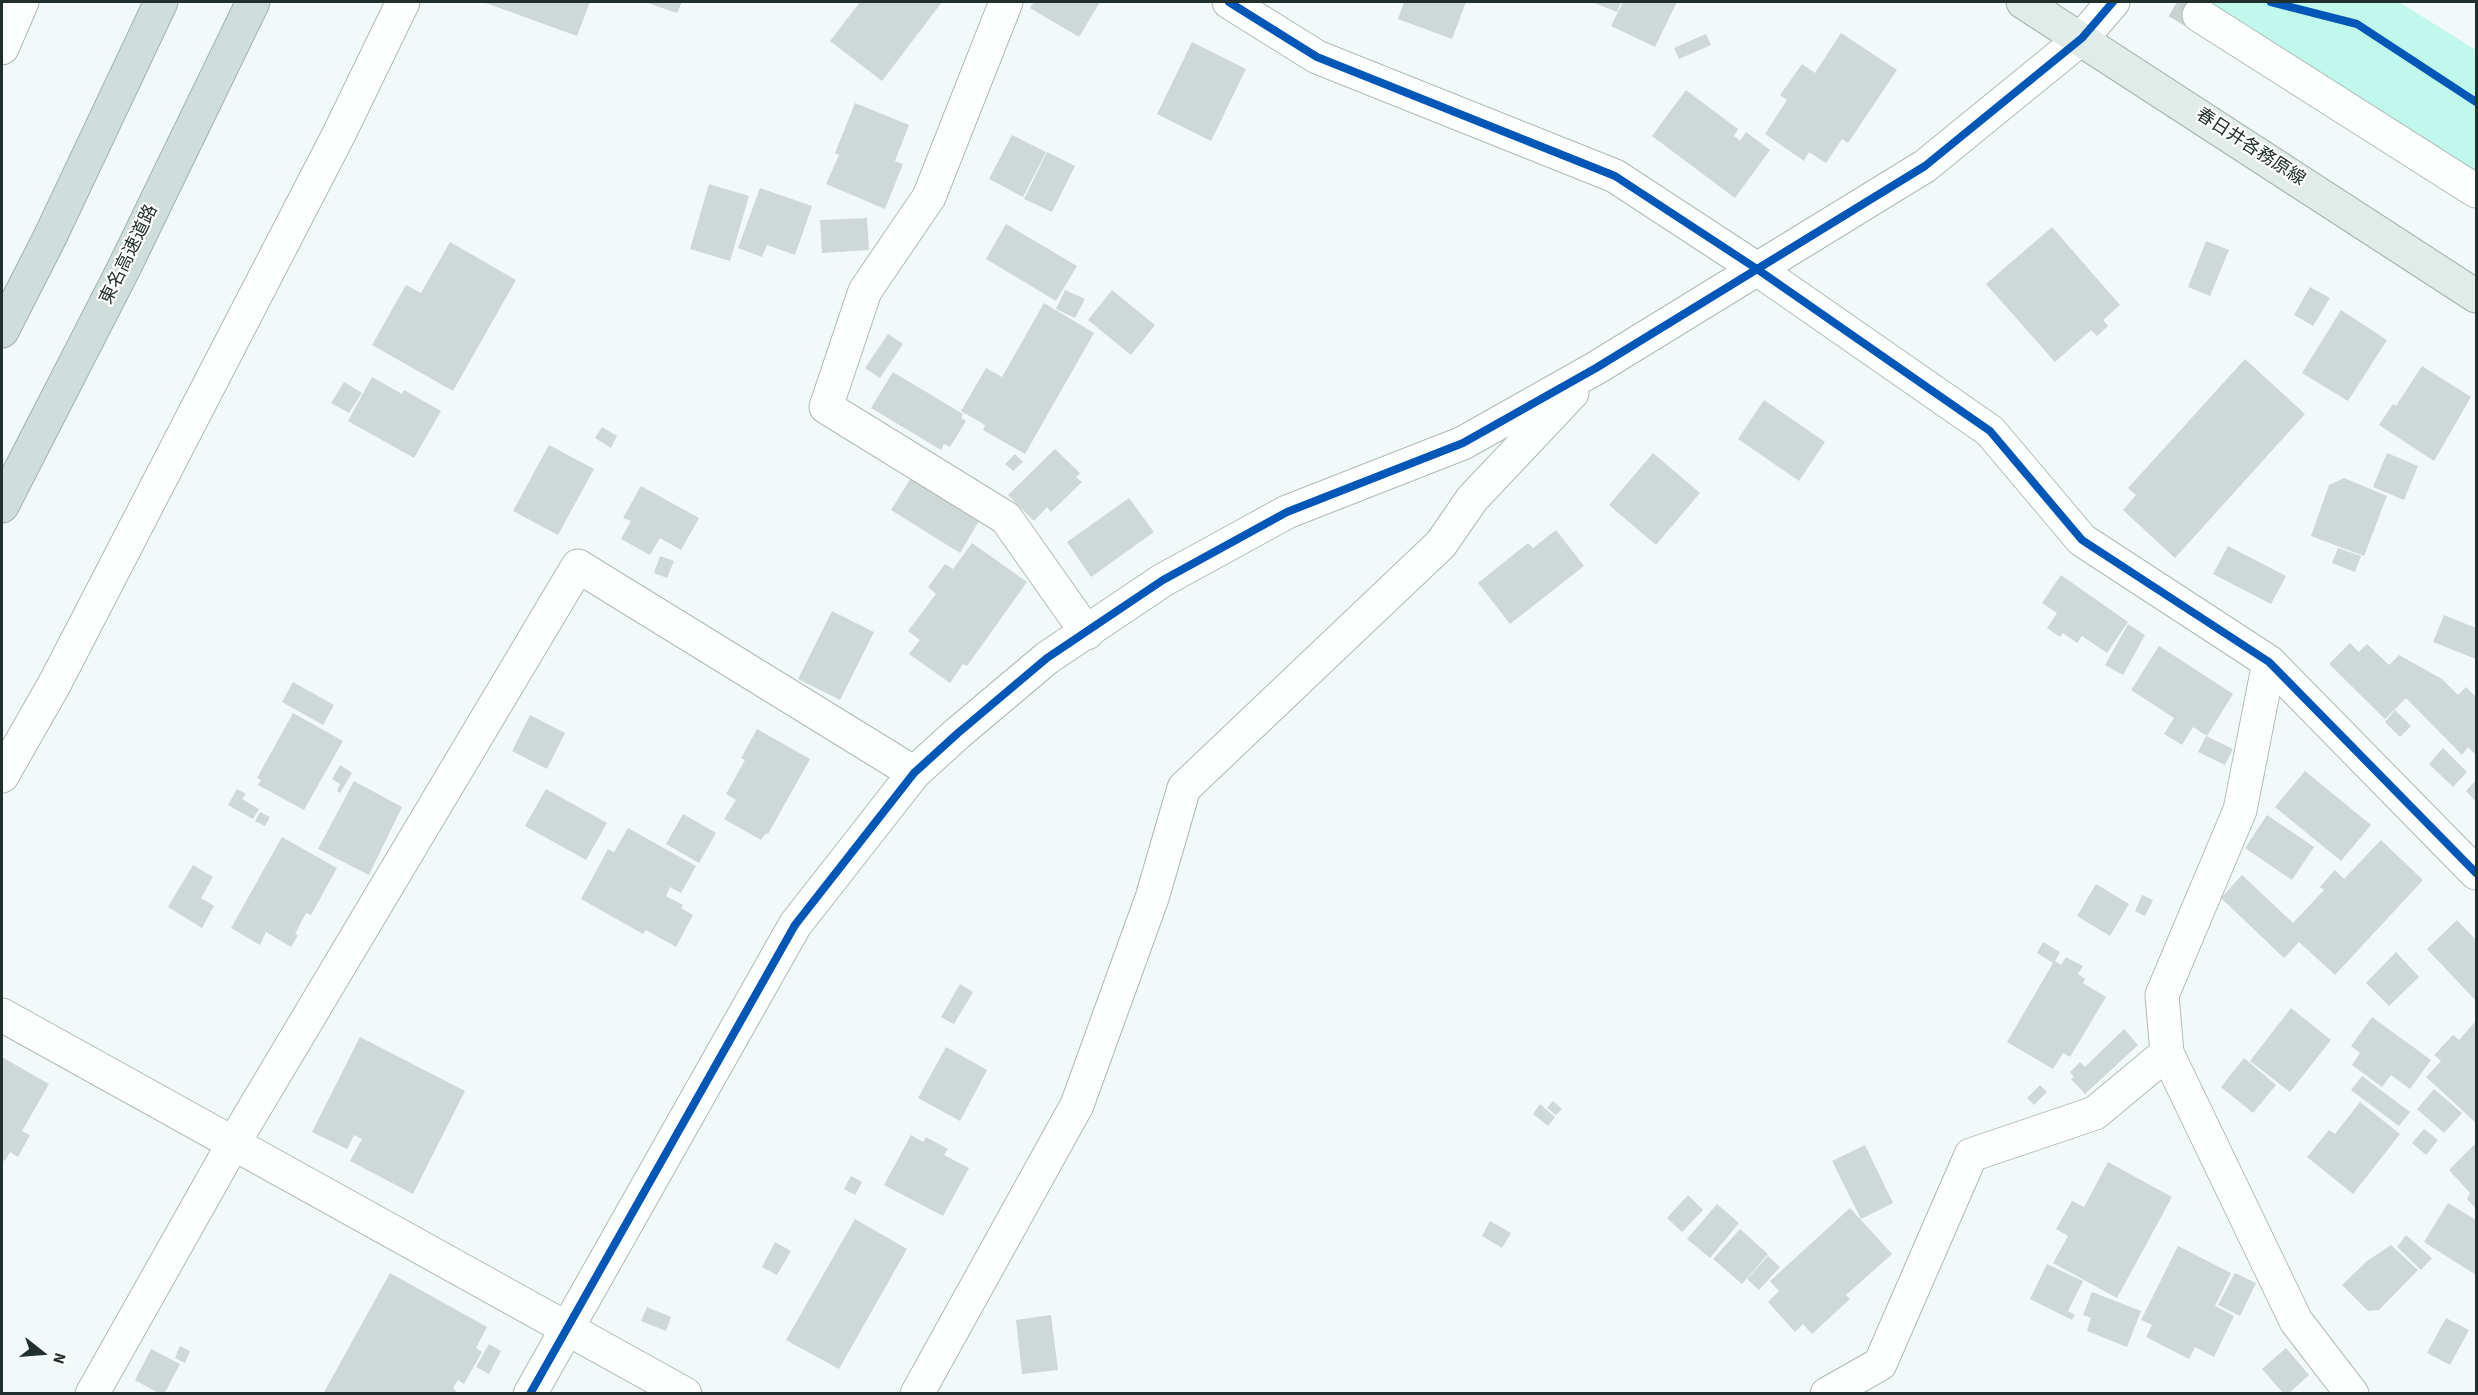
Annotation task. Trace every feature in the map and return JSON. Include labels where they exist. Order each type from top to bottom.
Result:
[{"type":"highway","points":[[2,331],[50,237],[161,2]]},
{"type":"highway","name":"東名高速道路","points":[[2,506],[123,270],[253,2]]},
{"type":"main road","name":"春日井各務原線","points":[[2023,2],[2082,38],[2476,296]]},
{"type":"street","points":[[2,48],[22,2]]},
{"type":"street","points":[[2,776],[66,662],[339,134],[403,2]]},
{"type":"street","points":[[1006,2],[929,197],[865,291],[826,407],[1006,518],[1087,633]]},
{"type":"street","points":[[1229,2],[1317,57],[1615,176],[1757,269],[1990,431],[2082,540],[2269,662],[2476,873]]},
{"type":"street","points":[[530,1394],[795,925],[914,773],[1047,658],[1164,580],[1287,512],[1463,443],[1596,368],[1925,166],[2082,38],[2113,2]]},
{"type":"street","points":[[2199,15],[2476,191]]},
{"type":"street","points":[[917,1394],[1077,1105],[1152,898],[1184,788],[1441,544],[1472,499],[1596,368]]},
{"type":"street","points":[[92,1394],[232,1144],[578,566],[914,773]]},
{"type":"street","points":[[2269,662],[2240,810],[2162,995],[2167,1053],[2296,1321],[2352,1394]]},
{"type":"street","points":[[2,1015],[686,1394]]},
{"type":"street","points":[[1827,1394],[1880,1364],[1971,1155],[2095,1113],[2167,1053]]},
{"type":"green space","points":[[2196,2],[2399,2],[2476,50],[2476,176]]},
{"type":"building","points":[[483,2],[590,2],[577,36]]},
{"type":"building","points":[[645,2],[682,2],[677,13]]},
{"type":"building","points":[[860,2],[942,2],[882,81],[830,41]]},
{"type":"building","points":[[1034,2],[1100,2],[1079,37],[1030,8]]},
{"type":"building","points":[[1404,2],[1466,2],[1452,39],[1398,19]]},
{"type":"building","points":[[1592,2],[1621,2],[1617,12]]},
{"type":"building","points":[[1623,2],[1677,2],[1655,47],[1611,26]]},
{"type":"building","points":[[1841,33],[1897,70],[1848,143],[1842,139],[1826,163],[1809,152],[1804,161],[1765,134],[1787,100],[1780,95],[1802,64],[1815,73]]},
{"type":"building","points":[[1706,34],[1711,45],[1679,59],[1674,48]]},
{"type":"building","points":[[1192,42],[1246,69],[1211,141],[1157,114]]},
{"type":"building","points":[[1686,90],[1738,129],[1734,136],[1740,141],[1746,132],[1770,150],[1735,198],[1652,136]]},
{"type":"building","points":[[855,103],[909,125],[895,161],[903,164],[885,209],[826,184],[839,155],[835,153]]},
{"type":"building","points":[[1012,135],[1046,152],[1023,197],[989,179]]},
{"type":"building","points":[[1047,152],[1075,166],[1052,212],[1024,199]]},
{"type":"building","points":[[709,184],[749,196],[730,261],[690,249]]},
{"type":"building","points":[[760,188],[812,206],[795,255],[767,245],[762,257],[738,248]]},
{"type":"building","points":[[867,218],[869,250],[822,253],[820,220]]},
{"type":"building","points":[[1006,224],[1077,266],[1056,301],[986,259]]},
{"type":"building","points":[[2052,227],[2120,305],[2103,320],[2108,326],[2097,336],[2091,330],[2055,362],[1986,284]]},
{"type":"building","points":[[2206,241],[2229,250],[2210,296],[2188,287]]},
{"type":"building","points":[[450,242],[516,280],[453,391],[372,345],[406,285],[421,293]]},
{"type":"building","points":[[2310,287],[2330,298],[2313,326],[2294,315]]},
{"type":"building","points":[[1065,290],[1085,299],[1075,318],[1056,309]]},
{"type":"building","points":[[1112,290],[1155,325],[1131,355],[1088,320]]},
{"type":"building","points":[[1044,303],[1094,333],[1025,454],[983,430],[985,425],[961,411],[986,368],[1002,377]]},
{"type":"building","points":[[2341,310],[2387,340],[2348,401],[2302,373]]},
{"type":"building","points":[[888,334],[903,344],[880,378],[865,368]]},
{"type":"building","points":[[2245,359],[2305,414],[2175,558],[2123,510],[2136,495],[2128,488]]},
{"type":"building","points":[[2422,366],[2471,397],[2434,461],[2379,425],[2393,404],[2396,406]]},
{"type":"building","points":[[893,372],[963,414],[961,418],[966,421],[950,447],[944,444],[941,450],[871,408]]},
{"type":"building","points":[[372,377],[402,394],[404,390],[441,411],[414,458],[348,421]]},
{"type":"building","points":[[344,382],[362,393],[349,413],[331,403]]},
{"type":"building","points":[[1764,400],[1825,442],[1799,481],[1738,439]]},
{"type":"building","points":[[602,427],[617,436],[611,448],[595,438]]},
{"type":"building","points":[[549,445],[594,469],[558,535],[513,511]]},
{"type":"building","points":[[1055,449],[1080,473],[1076,477],[1082,482],[1051,512],[1047,507],[1034,521],[1008,495]]},
{"type":"building","points":[[1653,453],[1700,493],[1656,545],[1609,505]]},
{"type":"building","points":[[2387,453],[2418,466],[2404,500],[2373,487]]},
{"type":"building","points":[[1015,454],[1023,462],[1013,471],[1005,464]]},
{"type":"building","points":[[911,478],[979,521],[960,553],[891,510]]},
{"type":"building","points":[[2344,478],[2387,496],[2364,556],[2311,536],[2329,485]]},
{"type":"building","points":[[641,486],[699,518],[681,550],[660,538],[650,555],[621,539],[631,521],[623,518]]},
{"type":"building","points":[[1129,498],[1154,532],[1091,577],[1067,542]]},
{"type":"building","points":[[1556,530],[1584,566],[1510,624],[1478,583],[1528,543],[1533,548]]},
{"type":"building","points":[[972,543],[1027,582],[967,666],[963,664],[950,683],[909,654],[920,640],[908,631],[936,594],[928,587],[945,564],[953,569]]},
{"type":"building","points":[[2228,546],[2286,576],[2271,604],[2213,574]]},
{"type":"building","points":[[2338,548],[2361,556],[2355,572],[2332,563]]},
{"type":"building","points":[[660,556],[674,561],[667,578],[654,573]]},
{"type":"building","points":[[2061,575],[2128,622],[2107,653],[2082,636],[2077,643],[2063,633],[2060,637],[2047,628],[2057,613],[2042,603]]},
{"type":"building","points":[[832,611],[874,632],[840,700],[798,679]]},
{"type":"building","points":[[2444,615],[2476,628],[2476,659],[2433,642]]},
{"type":"building","points":[[2128,624],[2145,635],[2123,675],[2105,665]]},
{"type":"building","points":[[2350,643],[2359,652],[2367,644],[2389,665],[2399,655],[2442,679],[2458,695],[2466,687],[2476,697],[2476,755],[2468,747],[2462,755],[2406,698],[2385,719],[2329,664]]},
{"type":"building","points":[[2159,646],[2233,694],[2207,736],[2193,727],[2182,745],[2164,734],[2174,718],[2131,690]]},
{"type":"building","points":[[293,682],[334,705],[323,725],[282,702]]},
{"type":"building","points":[[2395,710],[2411,726],[2400,737],[2385,722]]},
{"type":"building","points":[[293,713],[343,741],[304,810],[258,785],[261,780],[257,778]]},
{"type":"building","points":[[530,715],[565,733],[547,769],[512,751]]},
{"type":"building","points":[[757,729],[810,759],[768,834],[766,833],[761,840],[724,819],[736,800],[726,794],[745,760],[741,758]]},
{"type":"building","points":[[2206,736],[2233,749],[2225,765],[2198,752]]},
{"type":"building","points":[[2443,748],[2467,772],[2453,787],[2429,764]]},
{"type":"building","points":[[340,765],[352,773],[340,793],[337,791],[340,784],[332,779]]},
{"type":"building","points":[[2305,771],[2371,825],[2341,861],[2275,807]]},
{"type":"building","points":[[2476,780],[2476,802],[2466,791]]},
{"type":"building","points":[[354,781],[402,807],[369,875],[318,849]]},
{"type":"building","points":[[237,789],[246,794],[242,799],[259,809],[253,819],[228,805]]},
{"type":"building","points":[[546,789],[607,823],[586,860],[525,826]]},
{"type":"building","points":[[260,812],[270,817],[265,826],[255,821]]},
{"type":"building","points":[[683,814],[716,833],[699,863],[666,844]]},
{"type":"building","points":[[2267,815],[2314,847],[2292,880],[2245,848]]},
{"type":"building","points":[[628,828],[696,866],[681,893],[670,887],[666,896],[683,905],[681,908],[693,915],[676,947],[646,930],[643,934],[581,899],[608,849],[614,852]]},
{"type":"building","points":[[282,837],[337,868],[311,915],[306,913],[291,947],[266,932],[260,945],[231,928]]},
{"type":"building","points":[[2381,840],[2423,880],[2335,975],[2299,942],[2284,958],[2221,898],[2242,875],[2293,923],[2324,890],[2320,887],[2335,870],[2344,879]]},
{"type":"building","points":[[193,865],[213,877],[201,898],[214,906],[202,928],[168,907]]},
{"type":"building","points":[[2096,884],[2129,904],[2110,936],[2077,916]]},
{"type":"building","points":[[2142,895],[2153,900],[2145,916],[2135,911]]},
{"type":"building","points":[[2457,920],[2476,940],[2476,1001],[2427,949]]},
{"type":"building","points":[[2043,942],[2060,952],[2055,961],[2061,965],[2066,957],[2083,966],[2078,974],[2085,979],[2083,983],[2106,997],[2070,1057],[2063,1053],[2053,1069],[2007,1042],[2053,963],[2037,953]]},
{"type":"building","points":[[2396,952],[2419,977],[2389,1006],[2366,983]]},
{"type":"building","points":[[960,984],[973,992],[954,1024],[941,1017]]},
{"type":"building","points":[[2291,1008],[2331,1040],[2290,1092],[2250,1061]]},
{"type":"building","points":[[2372,1017],[2431,1060],[2410,1089],[2391,1075],[2382,1087],[2352,1065],[2360,1053],[2351,1046]]},
{"type":"building","points":[[2476,1021],[2475,1122],[2426,1077],[2441,1061],[2434,1055],[2453,1035],[2459,1040]]},
{"type":"building","points":[[2124,1029],[2138,1045],[2085,1094],[2071,1079],[2074,1077],[2070,1072],[2080,1062],[2085,1067]]},
{"type":"building","points":[[360,1037],[465,1091],[413,1194],[350,1161],[362,1139],[354,1135],[347,1149],[312,1132]]},
{"type":"building","points":[[946,1047],[987,1070],[960,1121],[918,1098]]},
{"type":"building","points":[[2,1057],[49,1084],[22,1131],[30,1135],[18,1157],[10,1152],[5,1161],[2,1159]]},
{"type":"building","points":[[2244,1058],[2276,1085],[2253,1113],[2221,1087]]},
{"type":"building","points":[[2362,1076],[2410,1112],[2399,1126],[2351,1090]]},
{"type":"building","points":[[2040,1085],[2047,1092],[2034,1105],[2027,1098]]},
{"type":"building","points":[[2434,1089],[2462,1113],[2444,1133],[2417,1109]]},
{"type":"building","points":[[1553,1101],[1562,1109],[1556,1115],[1547,1108]]},
{"type":"building","points":[[2360,1102],[2400,1134],[2353,1194],[2307,1157],[2329,1130],[2335,1134]]},
{"type":"building","points":[[1540,1104],[1555,1117],[1548,1126],[1533,1114]]},
{"type":"building","points":[[2424,1129],[2438,1140],[2426,1155],[2412,1143]]},
{"type":"building","points":[[911,1135],[923,1142],[926,1137],[948,1149],[944,1155],[969,1168],[943,1216],[884,1185]]},
{"type":"building","points":[[2476,1143],[2476,1209],[2467,1199],[2470,1193],[2449,1170]]},
{"type":"building","points":[[1865,1145],[1893,1203],[1861,1219],[1832,1161]]},
{"type":"building","points":[[2108,1162],[2172,1197],[2117,1298],[2053,1263],[2068,1236],[2056,1229],[2072,1201],[2084,1207]]},
{"type":"building","points":[[851,1176],[862,1182],[855,1195],[844,1189]]},
{"type":"building","points":[[1688,1195],[1703,1210],[1682,1232],[1667,1218]]},
{"type":"building","points":[[2448,1203],[2476,1220],[2476,1275],[2424,1242]]},
{"type":"building","points":[[1717,1204],[1739,1223],[1710,1258],[1687,1239]]},
{"type":"building","points":[[1850,1208],[1892,1254],[1846,1295],[1850,1299],[1812,1334],[1803,1324],[1795,1332],[1768,1302],[1779,1291],[1770,1281]]},
{"type":"building","points":[[855,1219],[907,1249],[839,1369],[786,1340]]},
{"type":"building","points":[[1490,1221],[1511,1233],[1502,1248],[1482,1236]]},
{"type":"building","points":[[1740,1229],[1768,1254],[1742,1284],[1713,1259]]},
{"type":"building","points":[[2406,1235],[2432,1258],[2421,1270],[2397,1247]]},
{"type":"building","points":[[775,1242],[791,1251],[777,1275],[762,1267]]},
{"type":"building","points":[[2391,1245],[2418,1270],[2379,1310],[2368,1311],[2342,1285],[2367,1261]]},
{"type":"building","points":[[2178,1246],[2231,1273],[2215,1306],[2234,1316],[2214,1357],[2195,1347],[2189,1359],[2146,1337],[2152,1325],[2141,1320]]},
{"type":"building","points":[[1768,1256],[1780,1267],[1759,1290],[1747,1279]]},
{"type":"building","points":[[2047,1264],[2083,1281],[2068,1311],[2075,1315],[2072,1320],[2030,1299]]},
{"type":"building","points":[[390,1273],[487,1327],[476,1348],[482,1352],[464,1384],[458,1380],[453,1388],[458,1394],[323,1394]]},
{"type":"building","points":[[2235,1273],[2256,1283],[2240,1316],[2218,1305]]},
{"type":"building","points":[[2092,1292],[2141,1311],[2127,1347],[2087,1331],[2091,1318],[2083,1315]]},
{"type":"building","points":[[647,1307],[671,1317],[666,1331],[641,1321]]},
{"type":"building","points":[[1051,1315],[1058,1370],[1022,1374],[1016,1320]]},
{"type":"building","points":[[2446,1318],[2469,1330],[2450,1365],[2427,1353]]},
{"type":"building","points":[[489,1344],[501,1351],[489,1374],[476,1367]]},
{"type":"building","points":[[180,1346],[190,1351],[185,1363],[175,1358]]},
{"type":"building","points":[[2286,1348],[2309,1375],[2288,1394],[2284,1394],[2262,1369]]},
{"type":"building","points":[[151,1349],[180,1364],[164,1394],[135,1380]]},
{"type":"tunnel","points":[[2177,2],[2199,15]]},
{"type":"cycle path","points":[[1229,2],[1317,57],[1615,176],[1757,269],[1990,431],[2082,540],[2269,662],[2476,873]]},
{"type":"cycle path","points":[[530,1394],[795,925],[914,773],[958,733],[1047,658],[1163,580],[1287,512],[1463,443],[1596,368],[1925,166],[2082,38],[2113,2]]},
{"type":"cycle path","points":[[2271,2],[2357,24],[2476,102]]}]
